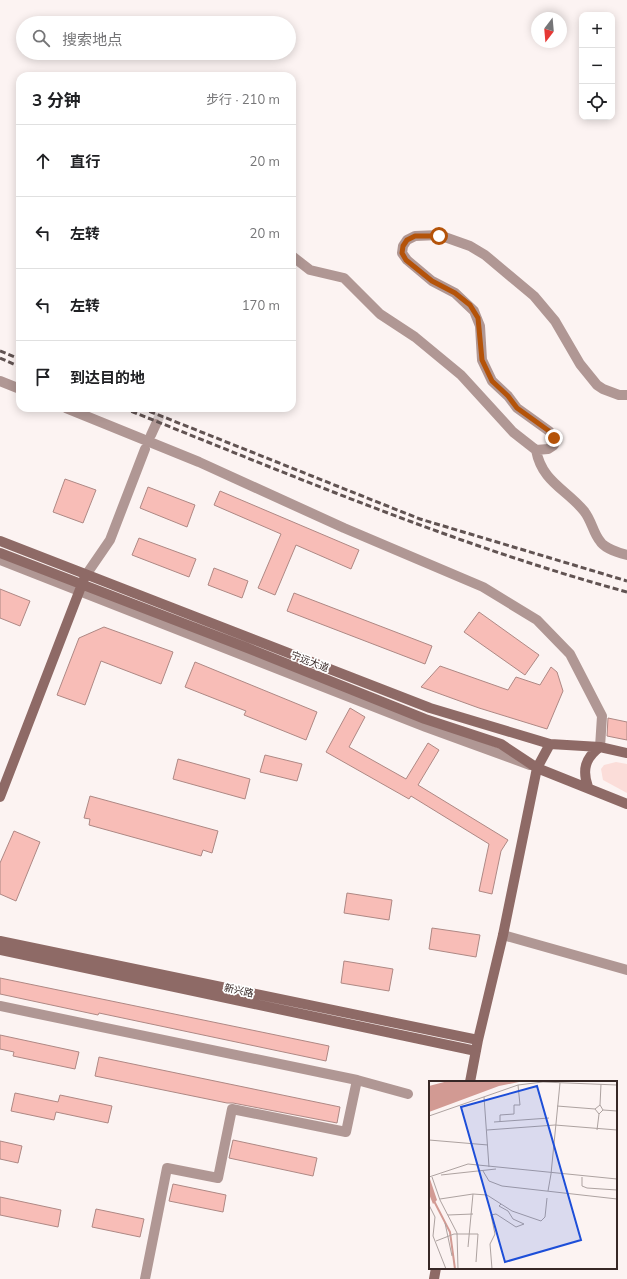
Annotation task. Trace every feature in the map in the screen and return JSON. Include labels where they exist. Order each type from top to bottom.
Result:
[{"type":"main road","name":"宁远大道","points":[[0,541],[430,708],[550,744],[600,747],[627,752]]},
{"type":"main road","name":"宁远大道","points":[[0,553],[82,588],[245,647],[425,719],[501,744],[537,768],[588,787],[627,804]]},
{"type":"main road","points":[[0,797],[86,575]]},
{"type":"main road","points":[[470,1081],[478,1040],[503,935],[537,768],[550,744]]},
{"type":"main road","points":[[588,787],[584,769],[587,760],[600,747]]},
{"type":"main road","name":"新兴路","points":[[0,941],[478,1040]]},
{"type":"main road","name":"新兴路","points":[[0,950],[476,1051]]},
{"type":"main road","points":[[434,1279],[436,1269]]},
{"type":"street","points":[[296,259],[310,270],[344,278],[380,314],[415,338],[461,375],[513,432],[536,450],[548,450],[554,445],[554,438],[549,431],[517,408],[508,396],[492,381],[482,360],[480,326],[474,311],[455,293],[432,281],[406,260],[402,253],[403,246],[407,240],[415,236],[439,236],[470,246],[485,255],[527,290],[542,306],[555,321],[580,364],[597,384],[603,389],[619,395],[627,395]]},
{"type":"street","points":[[0,381],[16,387]]},
{"type":"street","points":[[76,412],[199,462],[344,528],[483,587],[537,620],[570,654],[602,716],[600,747]]},
{"type":"street","points":[[151,435],[156,424]]},
{"type":"street","points":[[86,575],[110,540],[145,449]]},
{"type":"street","points":[[536,450],[538,464],[554,485],[583,510],[592,522],[600,542],[620,553],[627,555]]},
{"type":"street","name":"宁远大道","points":[[0,560],[82,588]]},
{"type":"street","points":[[503,935],[627,970]]},
{"type":"street","points":[[0,1006],[357,1080],[408,1094]]},
{"type":"street","points":[[145,1279],[167,1168],[218,1178],[232,1109],[346,1132],[357,1080]]},
{"type":"shaded area","points":[[616,762],[627,764],[627,793],[603,780],[601,769],[604,765]]},
{"type":"building","points":[[65,479],[96,490],[83,523],[53,512]]},
{"type":"building","points":[[148,487],[195,505],[187,527],[140,508]]},
{"type":"building","points":[[220,491],[359,550],[351,569],[296,545],[275,595],[258,588],[281,534],[214,505]]},
{"type":"building","points":[[139,538],[196,559],[189,577],[132,555]]},
{"type":"building","points":[[214,568],[248,581],[242,598],[208,585]]},
{"type":"building","points":[[0,589],[30,601],[20,626],[0,618]]},
{"type":"building","points":[[294,593],[432,646],[425,664],[287,611]]},
{"type":"building","points":[[479,612],[539,655],[525,675],[464,632]]},
{"type":"building","points":[[104,627],[173,652],[161,684],[101,661],[85,705],[57,695],[79,638]]},
{"type":"building","points":[[195,662],[317,712],[306,740],[244,715],[246,711],[185,687]]},
{"type":"building","points":[[440,666],[508,690],[516,677],[540,685],[551,667],[557,672],[563,691],[547,729],[479,708],[421,687]]},
{"type":"building","points":[[350,708],[365,717],[349,747],[406,779],[428,743],[439,750],[418,785],[508,840],[501,851],[492,894],[479,891],[489,844],[411,796],[409,799],[326,752]]},
{"type":"building","points":[[608,718],[627,722],[627,740],[607,736]]},
{"type":"building","points":[[265,755],[302,764],[297,781],[260,772]]},
{"type":"building","points":[[178,759],[250,779],[245,799],[173,779]]},
{"type":"building","points":[[90,796],[218,831],[212,853],[203,850],[201,856],[89,825],[90,819],[84,818]]},
{"type":"building","points":[[14,831],[40,842],[16,901],[0,894],[0,863]]},
{"type":"building","points":[[347,893],[392,900],[389,920],[344,913]]},
{"type":"building","points":[[432,928],[480,935],[476,957],[429,949]]},
{"type":"building","points":[[344,961],[393,969],[389,991],[341,983]]},
{"type":"building","points":[[0,978],[329,1046],[326,1061],[99,1013],[98,1015],[0,994]]},
{"type":"building","points":[[0,1035],[79,1052],[75,1069],[13,1056],[14,1052],[0,1049]]},
{"type":"building","points":[[99,1057],[340,1107],[337,1123],[227,1103],[95,1076]]},
{"type":"building","points":[[15,1093],[58,1102],[60,1095],[112,1106],[108,1123],[56,1112],[54,1120],[11,1111]]},
{"type":"building","points":[[233,1140],[317,1158],[313,1176],[229,1158]]},
{"type":"building","points":[[0,1141],[22,1146],[18,1163],[0,1159]]},
{"type":"building","points":[[173,1184],[226,1195],[223,1212],[169,1201]]},
{"type":"building","points":[[0,1197],[61,1210],[58,1227],[0,1215]]},
{"type":"building","points":[[96,1209],[144,1219],[140,1237],[92,1227]]},
{"type":"tunnel","points":[[156,424],[161,412]]},
{"type":"railway","points":[[0,351],[16,357]]},
{"type":"railway","points":[[0,358],[16,365]]},
{"type":"railway","points":[[133,412],[435,531],[499,553],[627,592]]},
{"type":"railway","points":[[151,412],[420,519],[627,581]]},
{"type":"route","points":[[439,236],[415,236],[407,240],[403,246],[402,253],[406,260],[432,281],[455,293],[470,305],[478,318],[481,335],[480,343],[482,360],[484,367],[492,381],[508,396],[517,408],[549,431],[554,438]]}]
